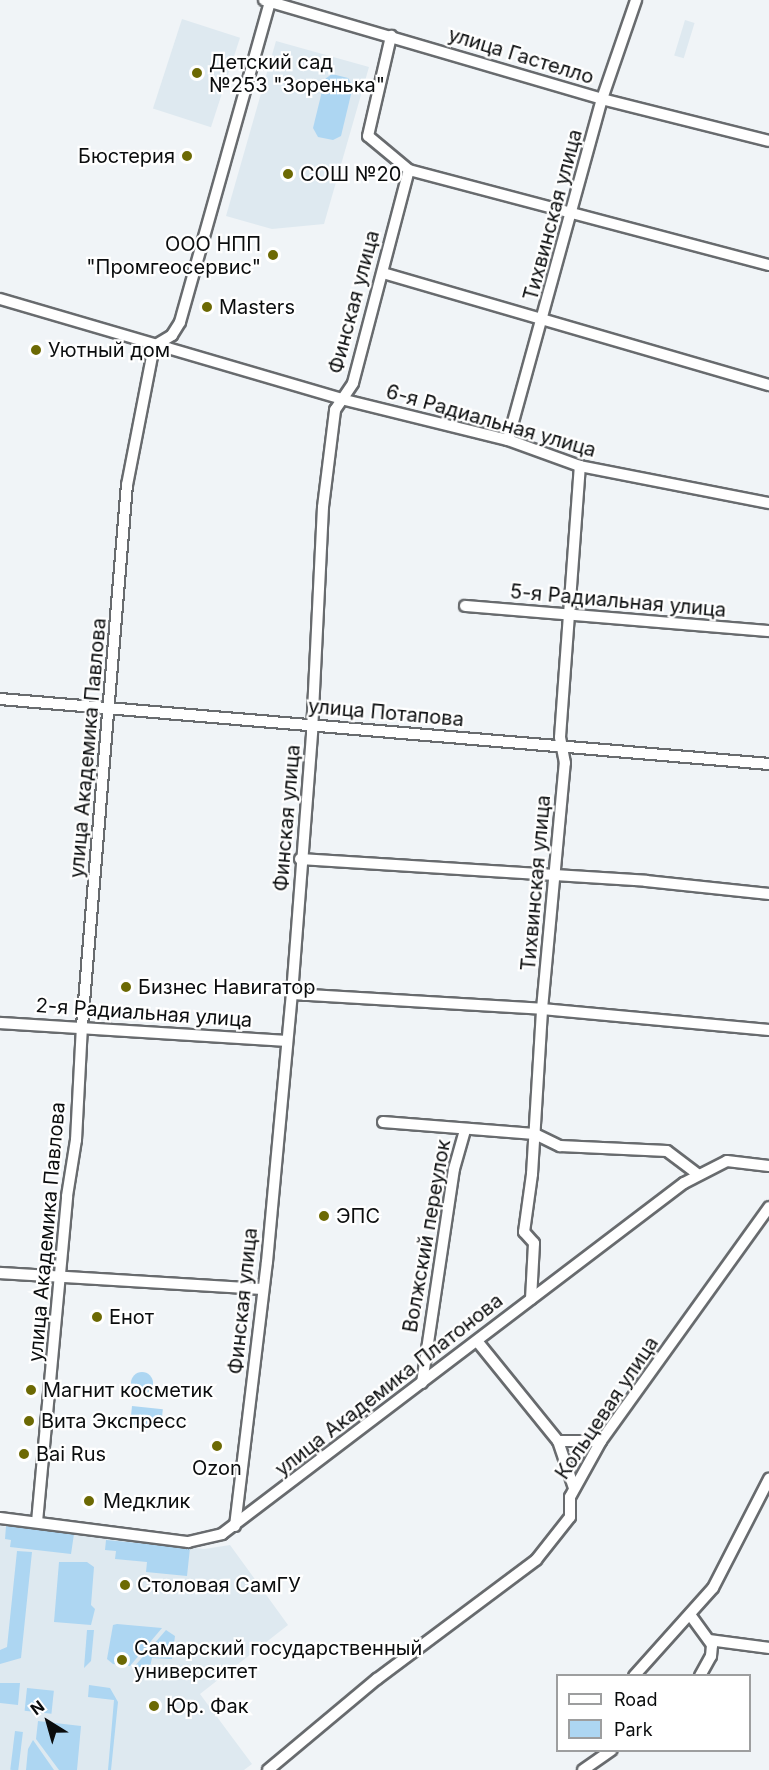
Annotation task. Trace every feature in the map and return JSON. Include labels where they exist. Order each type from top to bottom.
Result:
[{"type":"street","name":"Тихвинская улица","points":[[508,440],[573,216],[602,99],[636,0]]},
{"type":"street","name":"улица Гастелло","points":[[267,1],[602,99],[769,141]]},
{"type":"street","points":[[154,346],[172,335],[180,322],[267,1]]},
{"type":"street","points":[[391,36],[368,136],[409,170],[573,216],[769,265]]},
{"type":"street","name":"Финская улица","points":[[235,1526],[292,994],[300,859],[312,725],[323,507],[335,410],[340,399],[353,383],[409,170]]},
{"type":"street","points":[[383,273],[769,385]]},
{"type":"street","name":"6-я Радиальная улица","points":[[0,299],[81,320],[154,346],[340,399],[508,440],[580,466],[769,503]]},
{"type":"street","name":"улица Академика Павлова","points":[[37,1522],[60,1278],[76,1140],[82,1026],[108,708],[119,614],[127,485],[154,346]]},
{"type":"street","name":"Тихвинская улица","points":[[531,1299],[534,1243],[524,1232],[535,1134],[542,1009],[554,876],[563,746],[560,737],[580,466]]},
{"type":"street","name":"5-я Радиальная улица","points":[[465,606],[769,631]]},
{"type":"street","name":"улица Потапова","points":[[0,699],[769,764]]},
{"type":"street","points":[[300,859],[646,881],[769,894]]},
{"type":"street","points":[[292,994],[542,1009],[769,1030]]},
{"type":"street","name":"2-я Радиальная улица","points":[[0,1023],[82,1026],[286,1041]]},
{"type":"street","points":[[383,1122],[535,1134],[560,1146],[666,1151],[697,1174]]},
{"type":"street","name":"Волжский переулок","points":[[422,1383],[454,1169],[465,1130]]},
{"type":"street","name":"улица Академика Платонова","points":[[0,1518],[188,1542],[209,1539],[235,1526],[697,1174],[728,1161],[769,1166]]},
{"type":"street","name":"Кольцевая улица","points":[[268,1770],[377,1679],[536,1560],[570,1517],[574,1488],[601,1441],[769,1207]]},
{"type":"street","points":[[0,1273],[262,1289]]},
{"type":"street","points":[[477,1341],[558,1441],[574,1488]]},
{"type":"street","points":[[558,1441],[601,1441]]},
{"type":"street","points":[[636,1674],[691,1616],[713,1588],[769,1479]]},
{"type":"street","points":[[691,1616],[709,1640],[711,1656],[701,1674]]},
{"type":"street","points":[[709,1640],[769,1648]]},
{"type":"street","points":[[583,1770],[609,1752]]},
{"type":"shaded area","name":"Детский сад №253 \"Зоренька\"","points":[[182,19],[240,38],[211,127],[153,108]]},
{"type":"shaded area","points":[[685,20],[695,23],[684,58],[674,55]]},
{"type":"shaded area","name":"СОШ №20","points":[[276,41],[369,67],[324,224],[272,229],[226,216]]},
{"type":"shaded area","name":"Самарский государственный университет","points":[[0,1526],[204,1549],[230,1545],[288,1625],[200,1694],[252,1764],[244,1770],[0,1770]]},
{"type":"green space","points":[[332,74],[348,78],[353,86],[341,136],[333,140],[318,137],[313,128],[325,79]]},
{"type":"green space","points":[[142,1372],[150,1375],[153,1383],[150,1391],[142,1394],[134,1391],[131,1383],[134,1375]]},
{"type":"green space","points":[[132,1406],[163,1409],[161,1428],[130,1425]]},
{"type":"green space","points":[[6,1526],[74,1534],[71,1554],[10,1547],[11,1540],[5,1539]]},
{"type":"green space","points":[[106,1540],[190,1548],[187,1576],[146,1572],[147,1562],[115,1559],[116,1551],[105,1550]]},
{"type":"green space","points":[[17,1551],[32,1552],[21,1658],[0,1664],[0,1650],[7,1647]]},
{"type":"green space","points":[[59,1562],[87,1562],[94,1567],[91,1605],[95,1609],[91,1625],[54,1622]]},
{"type":"green space","points":[[113,1625],[162,1628],[130,1666],[113,1664],[107,1659]]},
{"type":"green space","points":[[87,1630],[94,1630],[91,1661],[84,1668]]},
{"type":"green space","points":[[166,1630],[175,1636],[172,1659],[152,1658],[150,1667],[134,1667]]},
{"type":"green space","points":[[0,1683],[20,1683],[18,1705],[0,1703]]},
{"type":"green space","points":[[89,1685],[110,1688],[118,1702],[111,1770],[108,1770],[114,1700],[88,1697]]},
{"type":"green space","points":[[27,1688],[54,1691],[51,1714],[25,1711]]},
{"type":"green space","points":[[38,1721],[81,1726],[77,1770],[59,1770],[36,1739]]},
{"type":"green space","points":[[15,1731],[23,1732],[18,1770],[10,1770]]},
{"type":"green space","points":[[33,1740],[54,1770],[26,1770],[28,1749]]},
{"type":"place","name":"Детский сад №253 \"Зоренька\"","points":[[197,73]]},
{"type":"place","name":"Бюстерия","points":[[187,156]]},
{"type":"place","name":"СОШ №20","points":[[288,174]]},
{"type":"place","name":"ООО НПП \"Промгеосервис\"","points":[[273,255]]},
{"type":"place","name":"Masters","points":[[207,307]]},
{"type":"place","name":"Уютный дом","points":[[36,350]]},
{"type":"place","name":"Бизнес Навигатор","points":[[126,987]]},
{"type":"place","name":"ЭПС","points":[[324,1216]]},
{"type":"place","name":"Енот","points":[[97,1317]]},
{"type":"place","name":"Магнит косметик","points":[[31,1390]]},
{"type":"place","name":"Вита Экспресс","points":[[29,1421]]},
{"type":"place","name":"Ozon","points":[[217,1446]]},
{"type":"place","name":"Bai Rus","points":[[24,1454]]},
{"type":"place","name":"Медклик","points":[[89,1501]]},
{"type":"place","name":"Столовая СамГУ","points":[[125,1585]]},
{"type":"place","name":"Самарский государственный университет","points":[[122,1660]]},
{"type":"place","name":"Юр. Фак","points":[[154,1706]]}]
